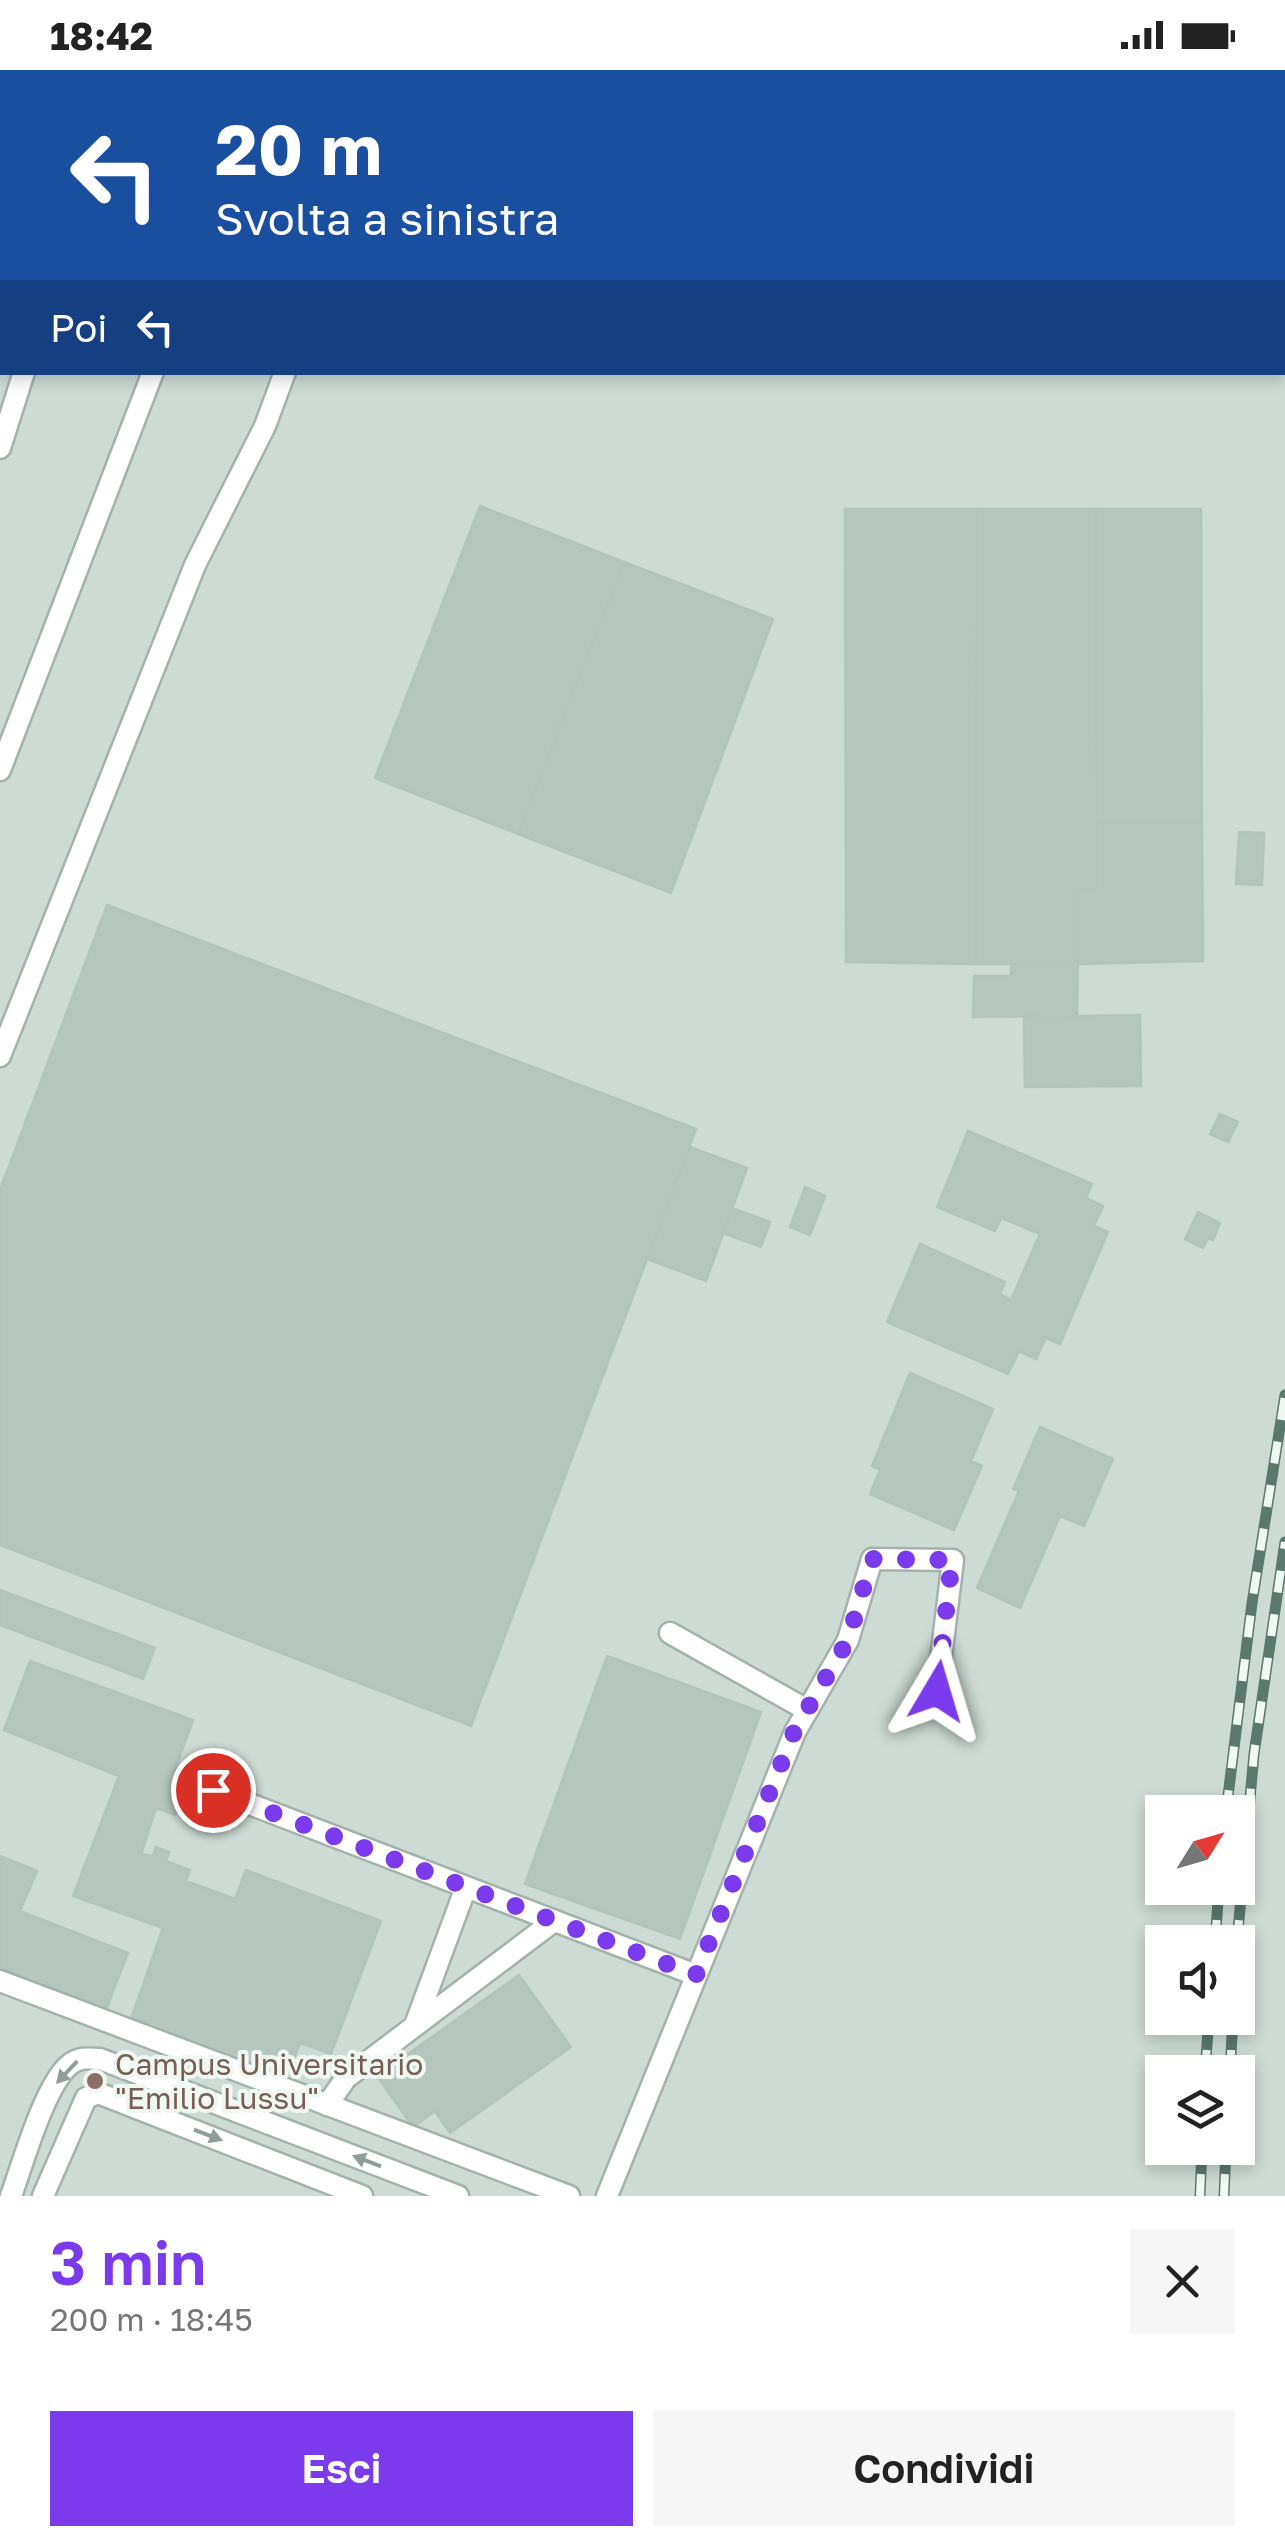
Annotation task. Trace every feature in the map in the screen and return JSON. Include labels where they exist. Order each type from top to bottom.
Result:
[{"type":"lane","points":[[0,448],[23,375]]},
{"type":"lane","points":[[0,770],[152,375]]},
{"type":"lane","points":[[0,1056],[195,565],[264,426],[284,375]]},
{"type":"lane","points":[[607,2196],[794,1732],[848,1640],[872,1559],[952,1560],[937,1691]]},
{"type":"lane","points":[[670,1633],[807,1710]]},
{"type":"lane","points":[[213,1790],[696,1975]]},
{"type":"lane","points":[[415,2025],[466,1887]]},
{"type":"lane","points":[[327,2105],[346,2078],[554,1921]]},
{"type":"lane","points":[[0,1981],[568,2196]]},
{"type":"lane","points":[[11,2196],[51,2090],[70,2064],[81,2058],[100,2059],[458,2196]]},
{"type":"lane","points":[[43,2196],[86,2098],[98,2092],[362,2196]]},
{"type":"lane","points":[[260,2156],[274,2126]]},
{"type":"shaded area","points":[[0,375],[1285,375],[1285,2196],[0,2196]]},
{"type":"building","points":[[480,506],[624,562],[518,834],[375,778]]},
{"type":"building","points":[[845,509],[977,509],[976,964],[846,962]]},
{"type":"building","points":[[977,509],[1096,509],[1097,889],[1078,889],[1078,964],[976,964]]},
{"type":"building","points":[[1096,509],[1201,509],[1202,823],[1097,823]]},
{"type":"building","points":[[624,562],[773,619],[671,893],[518,834]]},
{"type":"building","points":[[1097,823],[1202,823],[1203,961],[1078,964],[1078,889],[1097,889]]},
{"type":"building","points":[[1239,832],[1264,833],[1262,885],[1236,884]]},
{"type":"building","points":[[107,905],[696,1129],[471,1726],[0,1545],[0,1190]]},
{"type":"building","points":[[1011,964],[1078,964],[1077,1016],[973,1017],[974,976],[1011,976]]},
{"type":"building","points":[[1140,1015],[1141,1086],[1025,1087],[1024,1017]]},
{"type":"building","points":[[1220,1114],[1238,1122],[1228,1142],[1210,1134]]},
{"type":"building","points":[[968,1131],[1092,1184],[1086,1198],[1103,1206],[1094,1226],[1108,1232],[1060,1344],[1046,1338],[1036,1359],[1019,1351],[1008,1374],[887,1322],[920,1244],[1005,1282],[1000,1294],[1011,1300],[1040,1234],[1001,1218],[995,1231],[937,1207]]},
{"type":"building","points":[[690,1147],[747,1168],[706,1281],[647,1259]]},
{"type":"building","points":[[805,1187],[825,1196],[810,1235],[790,1227]]},
{"type":"building","points":[[732,1208],[770,1222],[761,1247],[723,1233]]},
{"type":"building","points":[[1198,1212],[1220,1223],[1213,1240],[1208,1238],[1203,1248],[1185,1239]]},
{"type":"building","points":[[910,1373],[993,1409],[971,1461],[982,1466],[954,1530],[870,1494],[880,1470],[872,1466]]},
{"type":"building","points":[[1040,1427],[1113,1459],[1084,1526],[1060,1516],[1020,1608],[977,1588],[1019,1491],[1013,1489]]},
{"type":"building","points":[[0,1590],[155,1648],[143,1679],[0,1625]]},
{"type":"building","points":[[607,1656],[761,1712],[680,1939],[525,1884]]},
{"type":"building","points":[[30,1661],[193,1720],[169,1786],[183,1791],[175,1815],[156,1808],[141,1854],[153,1856],[156,1847],[169,1852],[166,1861],[190,1870],[186,1881],[235,1899],[246,1870],[381,1921],[331,2054],[300,2043],[287,2078],[131,2019],[163,1928],[73,1896],[119,1776],[4,1730]]},
{"type":"building","points":[[0,1856],[37,1871],[20,1911],[128,1953],[106,2010],[0,1969]]},
{"type":"building","points":[[519,1975],[571,2047],[450,2133],[435,2111],[413,2127],[377,2076]]},
{"type":"railway","points":[[1228,1795],[1252,1603],[1285,1395]]},
{"type":"railway","points":[[1239,1925],[1254,1754],[1285,1542]]},
{"type":"railway","points":[[1216,1925],[1218,1905]]},
{"type":"railway","points":[[1206,2055],[1208,2035]]},
{"type":"railway","points":[[1231,2055],[1232,2035]]},
{"type":"railway","points":[[1200,2196],[1201,2165]]},
{"type":"railway","points":[[1224,2196],[1225,2165]]},
{"type":"place","name":"Campus Universitario \"Emilio Lussu\"","points":[[95,2081]]},
{"type":"route","points":[[213,1790],[696,1975],[794,1732],[848,1640],[872,1559],[952,1560],[937,1691]]}]
